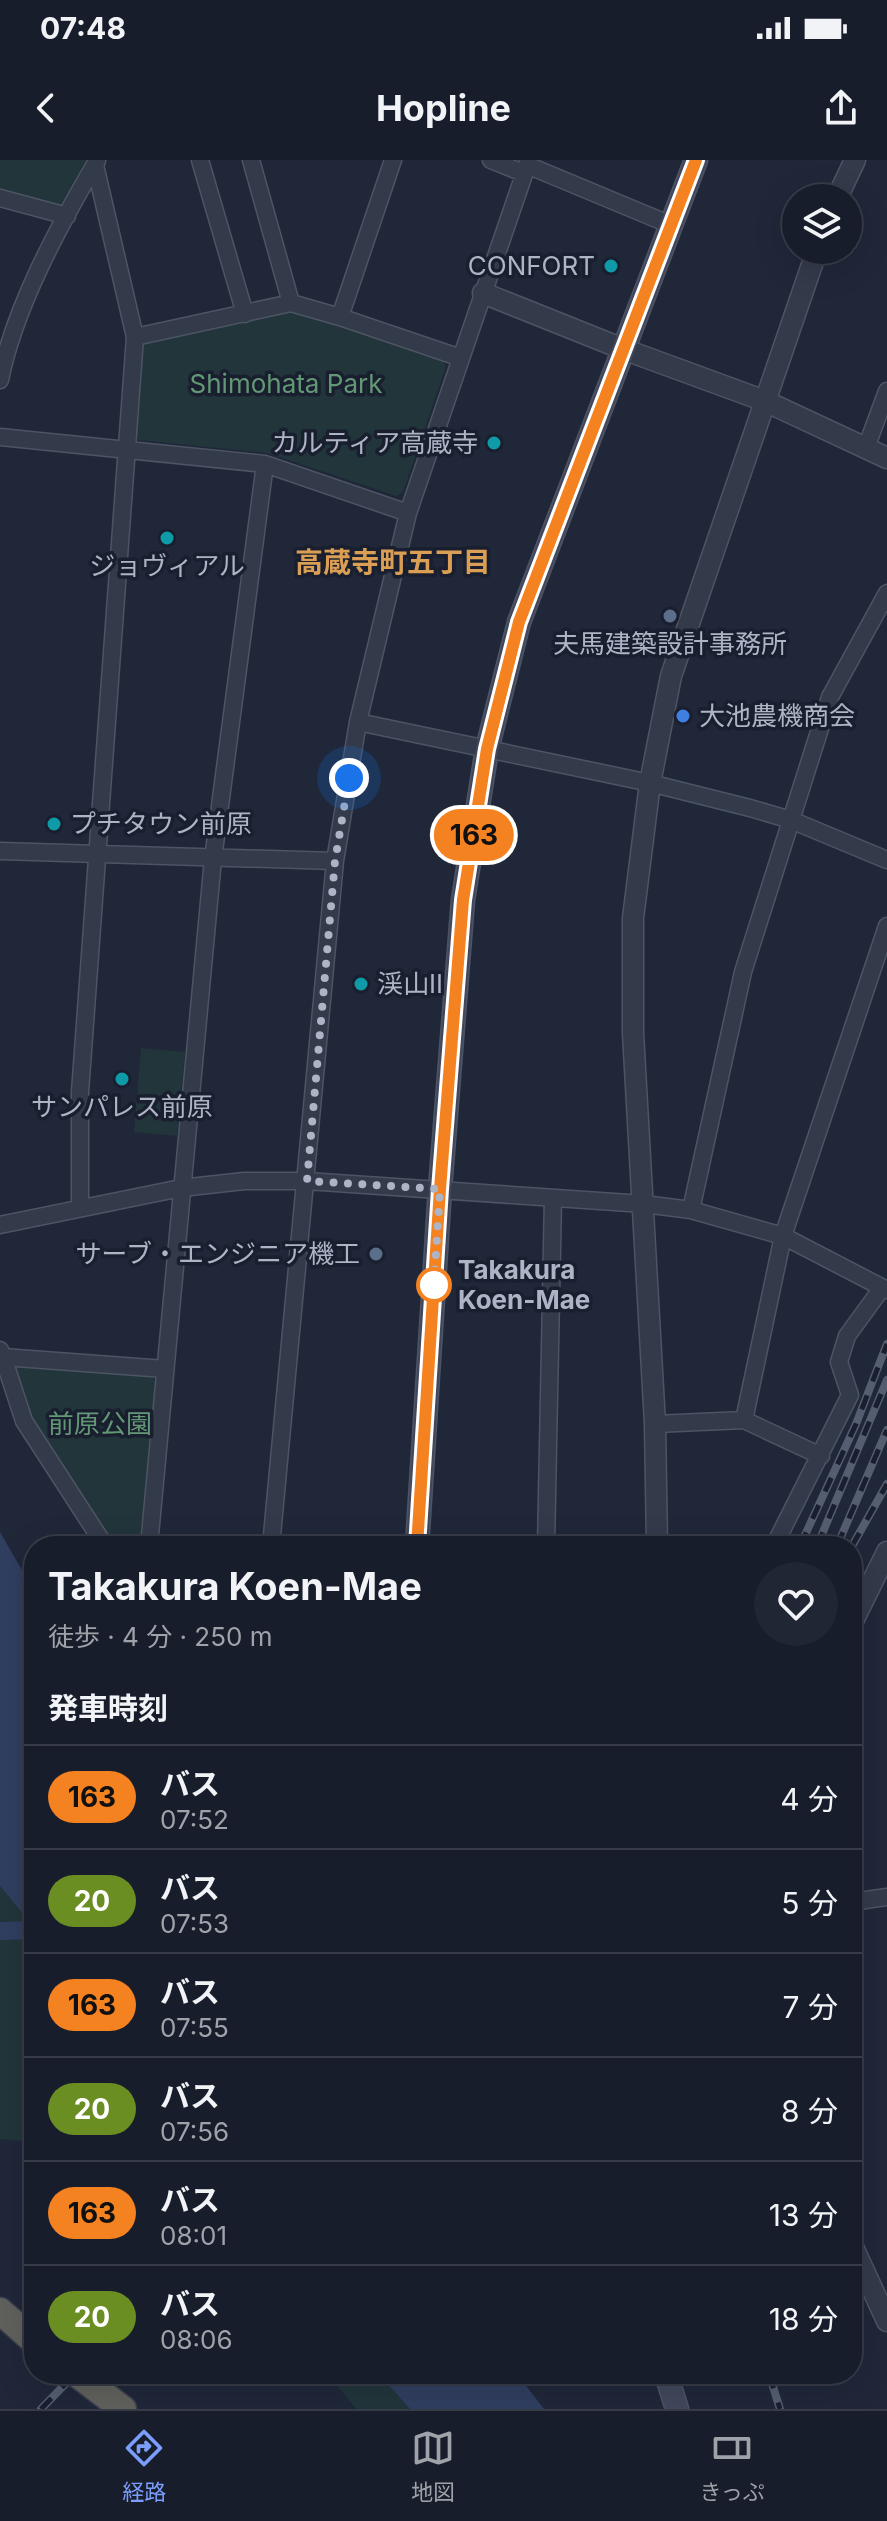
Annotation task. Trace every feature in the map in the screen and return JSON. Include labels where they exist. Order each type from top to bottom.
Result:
[{"type":"highway","points":[[0,2311],[24,2332]]},
{"type":"highway","points":[[90,2384],[123,2409]]},
{"type":"main road","points":[[418,1536],[463,900],[487,749],[519,622],[696,160]]},
{"type":"main road","points":[[669,2384],[677,2409]]},
{"type":"street","points":[[200,160],[245,314]]},
{"type":"street","points":[[251,160],[291,303]]},
{"type":"street","points":[[340,317],[393,160]]},
{"type":"street","points":[[491,160],[526,166],[671,225]]},
{"type":"street","points":[[844,184],[855,160]]},
{"type":"street","points":[[0,380],[5,354],[42,265],[96,162]]},
{"type":"street","points":[[80,1208],[80,1092],[135,337],[96,162]]},
{"type":"street","points":[[272,1536],[335,861],[358,722],[408,513],[526,166]]},
{"type":"street","points":[[0,198],[67,216]]},
{"type":"street","points":[[657,1536],[655,1424],[633,1033],[633,918],[650,783],[671,676],[812,264]]},
{"type":"street","points":[[483,293],[765,401],[887,458]]},
{"type":"street","points":[[135,337],[291,303],[461,358]]},
{"type":"street","points":[[866,448],[887,391]]},
{"type":"street","points":[[0,437],[265,464],[408,513]]},
{"type":"street","points":[[150,1536],[213,859],[265,464]]},
{"type":"street","points":[[691,1210],[743,972],[830,697],[887,593]]},
{"type":"street","points":[[358,722],[650,783],[791,820],[887,860]]},
{"type":"street","points":[[0,851],[335,861]]},
{"type":"street","points":[[744,1420],[783,1236],[887,926]]},
{"type":"street","points":[[0,1225],[181,1188],[244,1181],[307,1181],[644,1204],[691,1210],[783,1236],[884,1289],[847,1336],[839,1362],[850,1395],[779,1536]]},
{"type":"street","points":[[546,1536],[553,1198]]},
{"type":"street","points":[[99,1536],[24,1421],[1,1353],[165,1369]]},
{"type":"street","points":[[655,1424],[744,1420],[821,1456]]},
{"type":"street","points":[[862,1603],[887,1552]]},
{"type":"street","points":[[862,1901],[887,1897]]},
{"type":"street","points":[[862,2267],[887,2321]]},
{"type":"green space","points":[[0,160],[86,160],[61,204],[54,207],[0,192]]},
{"type":"green space","name":"Shimohata Park","points":[[289,308],[443,361],[446,367],[403,492],[396,496],[267,453],[139,440],[134,435],[139,350],[145,342]]},
{"type":"green space","points":[[141,1048],[185,1052],[177,1136],[134,1132]]},
{"type":"green space","name":"前原公園","points":[[19,1365],[152,1375],[157,1383],[142,1536],[107,1536],[32,1420],[14,1370]]},
{"type":"green space","points":[[0,1706],[24,1718],[24,2141],[0,2139]]},
{"type":"green space","points":[[336,2384],[462,2384],[481,2409],[356,2409]]},
{"type":"water","points":[[0,1532],[24,1574],[24,1915],[0,1886]]},
{"type":"water","points":[[388,2384],[525,2384],[544,2409],[410,2409]]},
{"type":"waterway","points":[[0,1931],[24,1930]]},
{"type":"railway","points":[[805,1536],[856,1424],[887,1344]]},
{"type":"railway","points":[[821,1536],[887,1380]]},
{"type":"railway","points":[[841,1536],[887,1430]]},
{"type":"railway","points":[[858,1536],[887,1484]]},
{"type":"railway","points":[[41,2409],[65,2384]]},
{"type":"railway","points":[[772,2384],[780,2409]]},
{"type":"bus line","name":"163","points":[[417,1536],[463,900],[487,749],[519,622],[696,160]]},
{"type":"place","name":"CONFORT","points":[[611,266]]},
{"type":"place","name":"カルティア高蔵寺","points":[[494,443]]},
{"type":"place","name":"ジョヴィアル","points":[[167,538]]},
{"type":"place","name":"夫馬建築設計事務所","points":[[670,616]]},
{"type":"place","name":"大池農機商会","points":[[683,716]]},
{"type":"place","name":"プチタウン前原","points":[[54,824]]},
{"type":"place","name":"渓山II","points":[[361,984]]},
{"type":"place","name":"サンパレス前原","points":[[122,1079]]},
{"type":"place","name":"サーブ・エンジニア機工","points":[[376,1254]]},
{"type":"place","name":"Takakura Koen-Mae","points":[[434,1285]]},
{"type":"district","name":"高蔵寺町五丁目","points":[[393,562]]},
{"type":"route","points":[[349,778],[335,861],[307,1181],[440,1189],[434,1285]]}]
